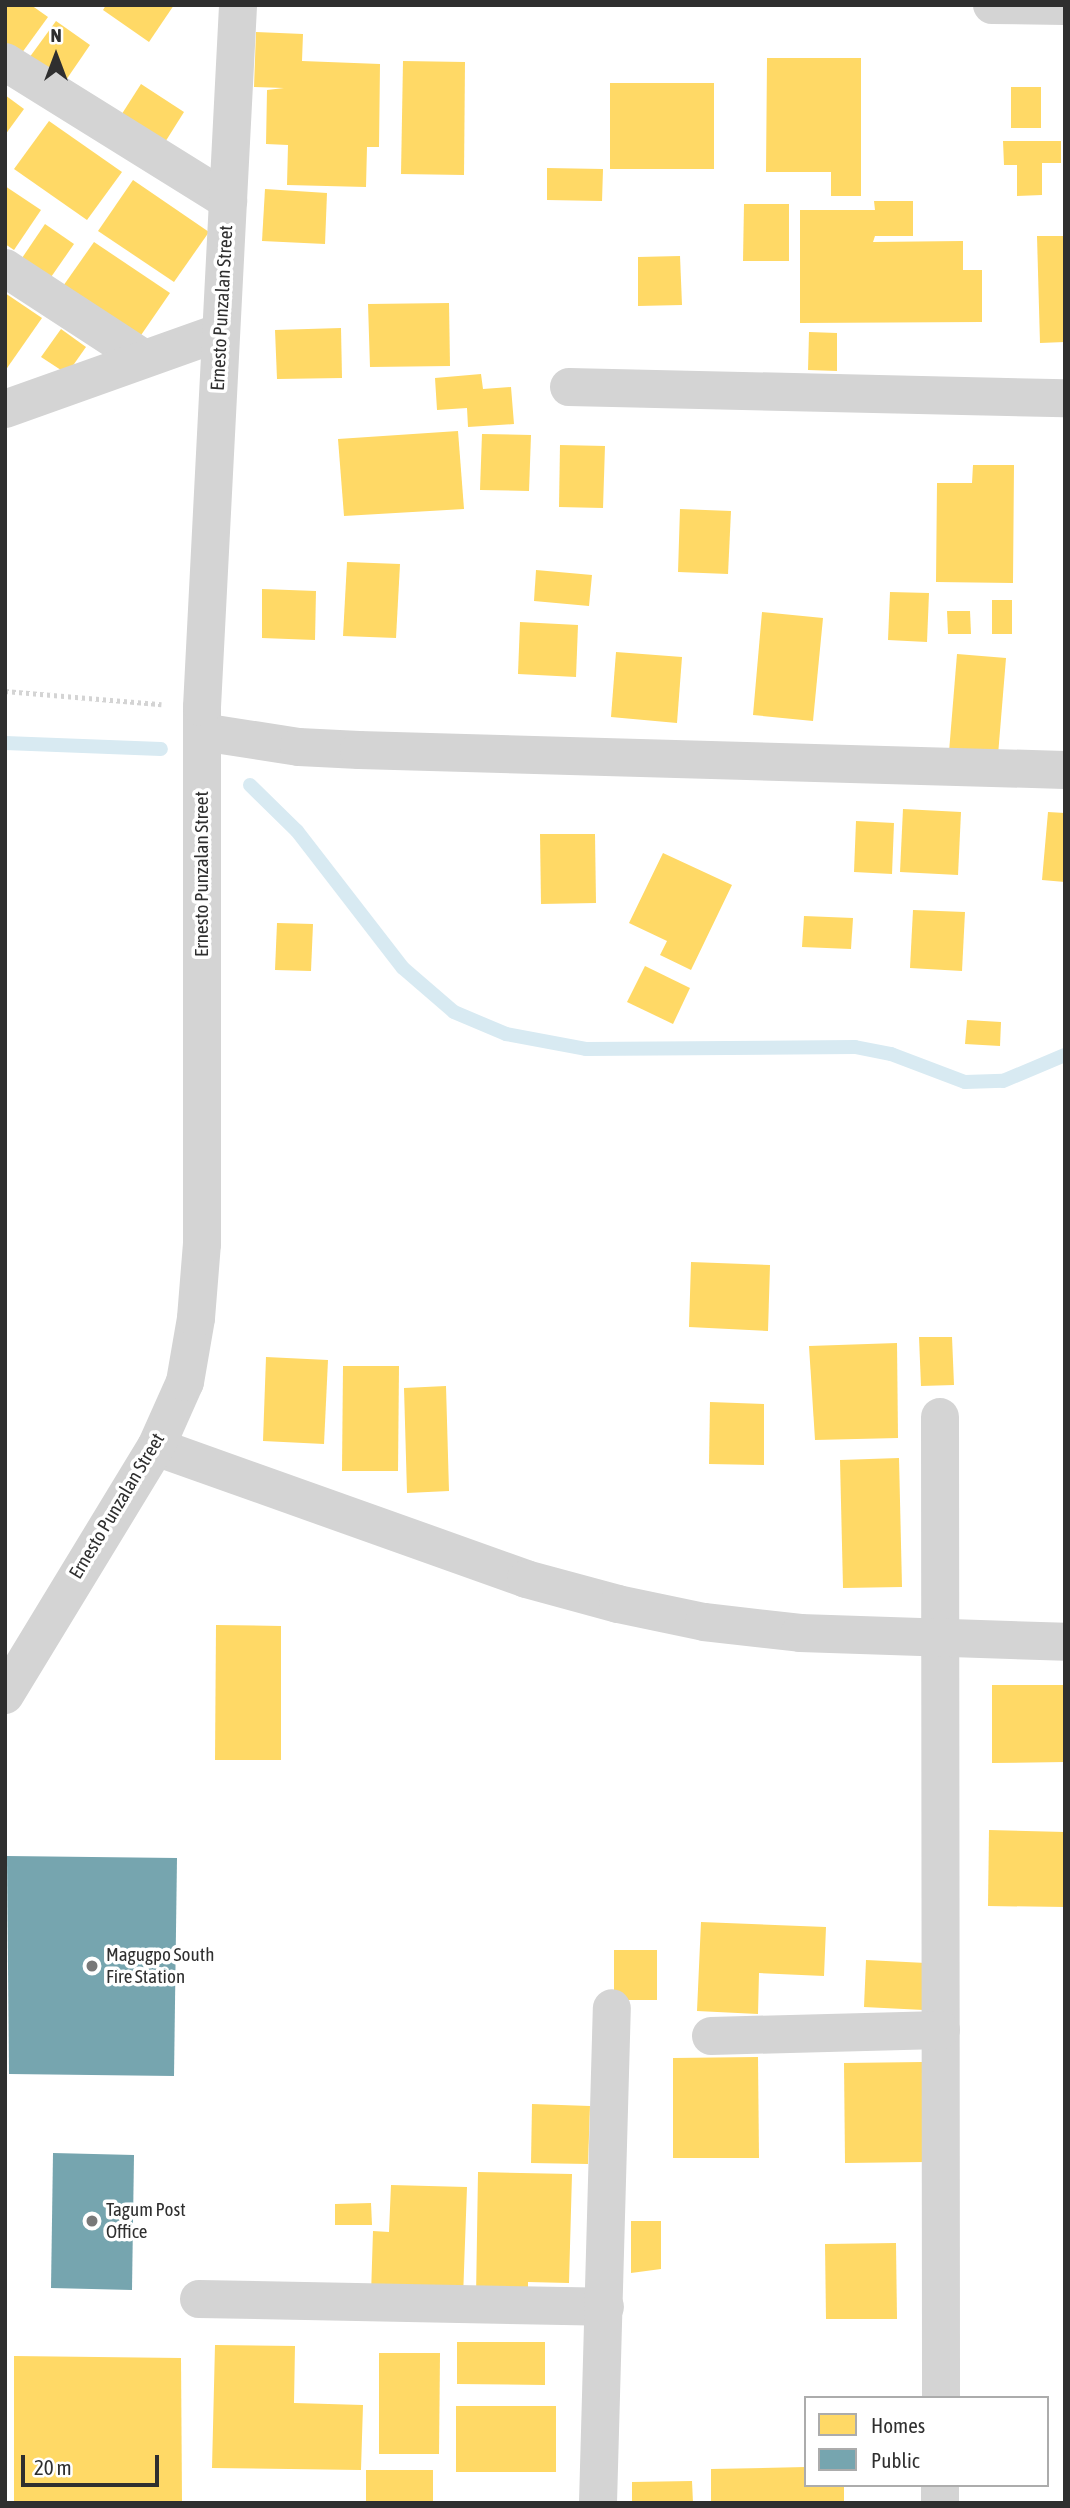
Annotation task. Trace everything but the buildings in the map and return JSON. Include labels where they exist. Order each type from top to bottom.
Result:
[{"type":"street","name":"Ernesto Punzalan Street","points":[[5,1695],[156,1447],[185,1382],[202,1244],[202,720],[238,5]]},
{"type":"street","points":[[992,5],[1065,6]]},
{"type":"street","points":[[5,62],[228,201]]},
{"type":"street","points":[[5,268],[143,358]]},
{"type":"street","points":[[5,409],[221,332]]},
{"type":"street","points":[[569,387],[1065,398]]},
{"type":"street","points":[[202,720],[347,749],[1065,771]]},
{"type":"street","points":[[940,1417],[941,2396]]},
{"type":"street","points":[[156,1447],[526,1578],[618,1604],[773,1630],[941,1640],[1065,1642]]},
{"type":"street","points":[[598,2503],[612,2008]]},
{"type":"street","points":[[711,2036],[942,2030]]},
{"type":"street","points":[[200,2299],[605,2307]]},
{"type":"path","points":[[5,691],[202,720]]},
{"type":"waterway","points":[[5,743],[161,749]]},
{"type":"waterway","points":[[250,785],[297,831],[403,968],[454,1012],[506,1034],[586,1049],[855,1047],[891,1054],[965,1082],[1003,1081],[1065,1055]]},
{"type":"place","name":"Magugpo South Fire Station","points":[[92,1966]]},
{"type":"place","name":"Tagum Post Office","points":[[92,2221]]}]
